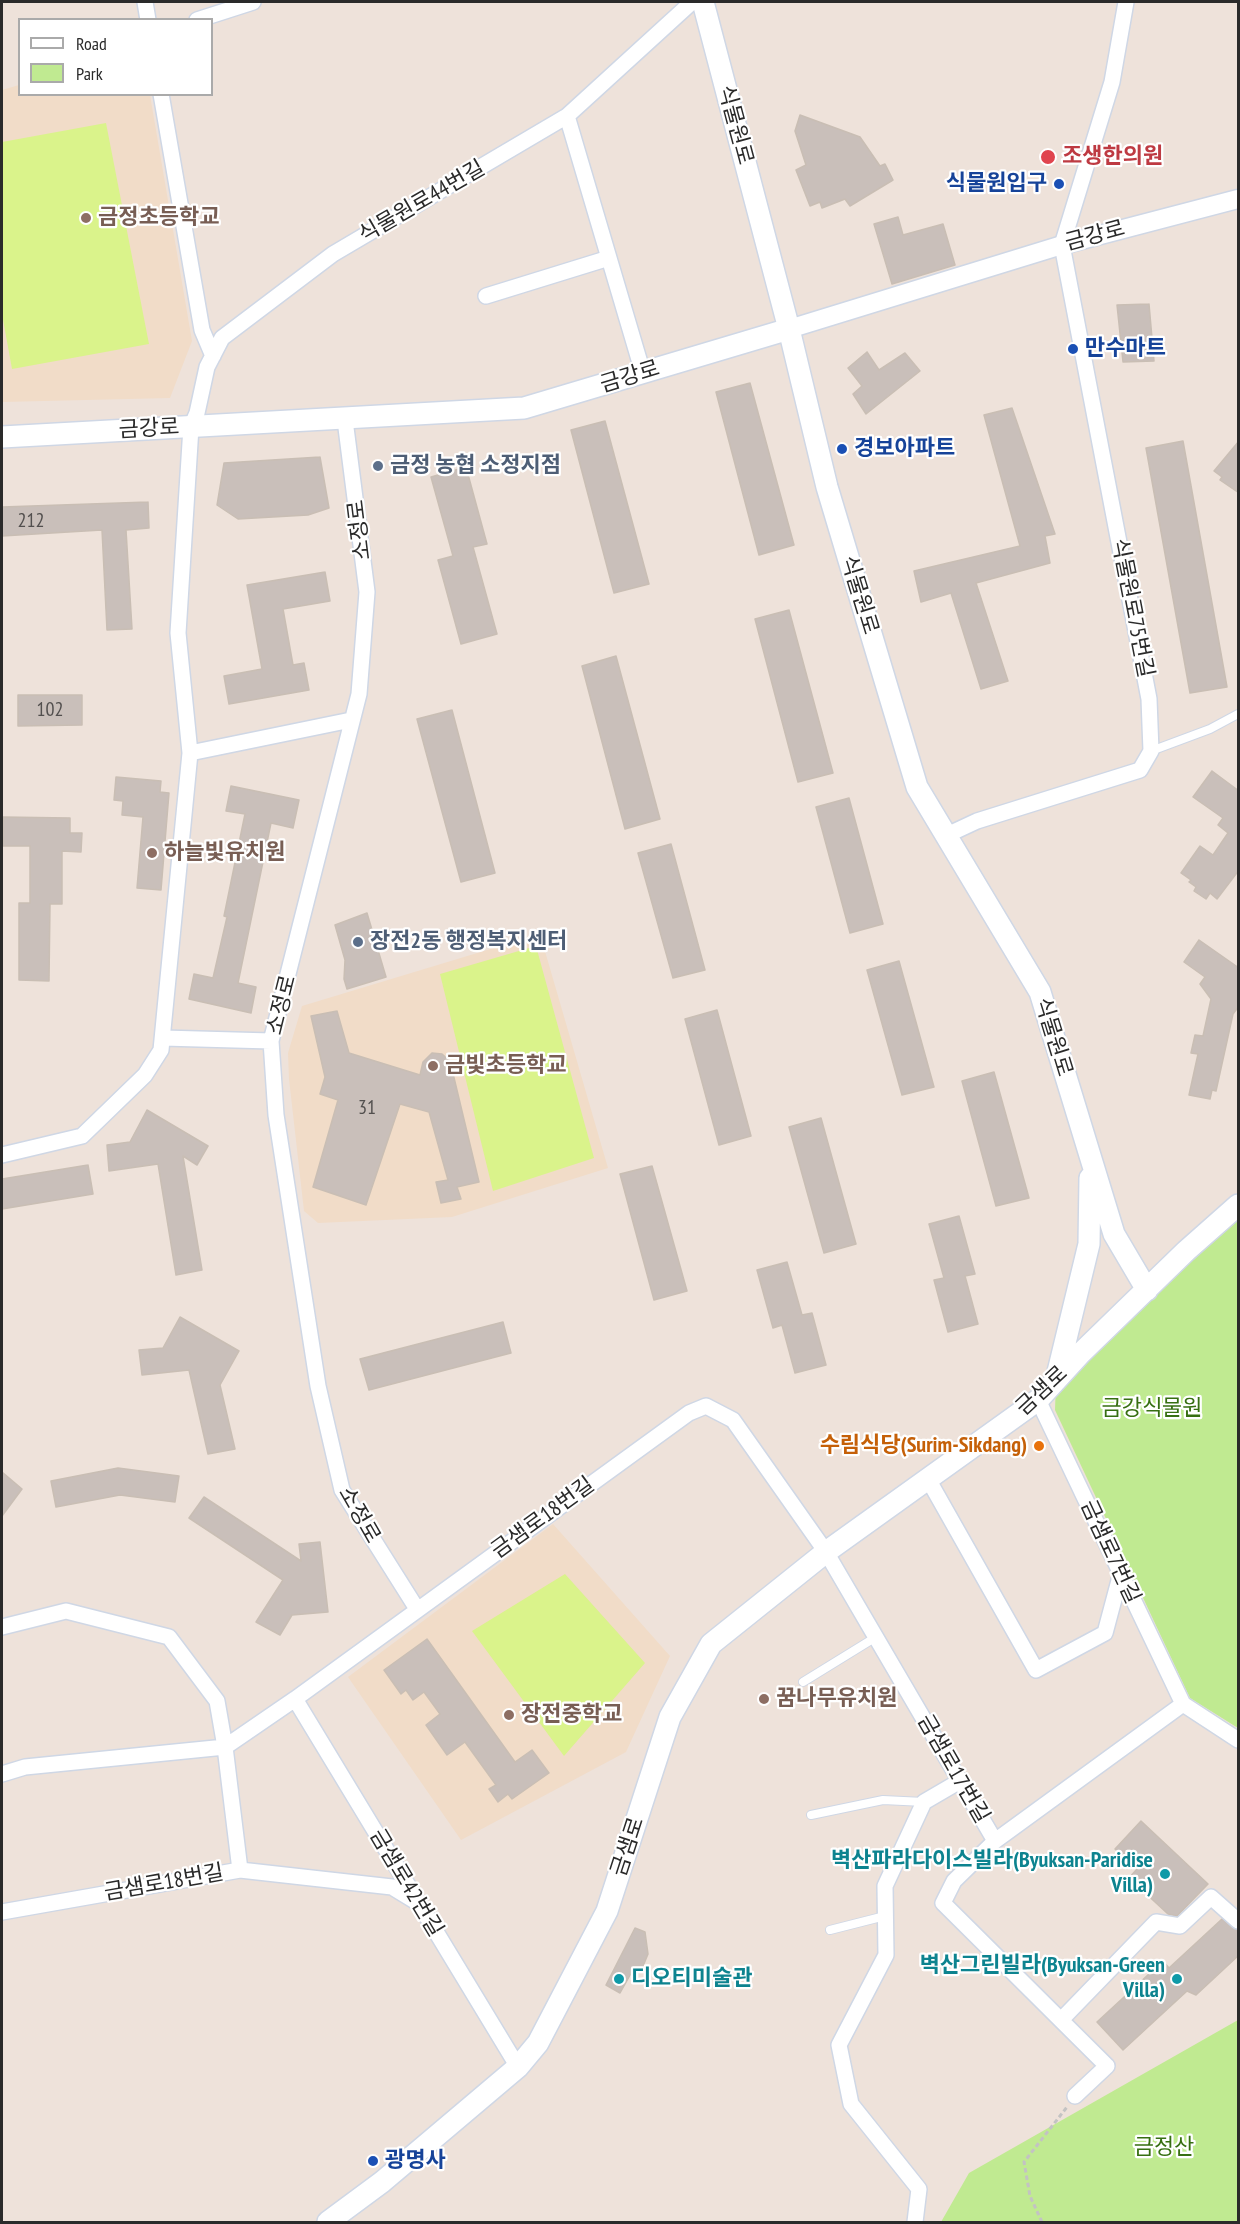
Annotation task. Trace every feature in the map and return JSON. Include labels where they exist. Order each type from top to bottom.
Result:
[{"type":"main road","name":"식물원로","points":[[703,2],[789,329],[827,487],[918,787],[1040,992],[1114,1233],[1147,1290]]},
{"type":"main road","name":"금강로","points":[[2,437],[345,420],[524,408],[789,329]]},
{"type":"main road","name":"식물원로","points":[[1056,1381],[1089,1244],[1090,1159]]},
{"type":"main road","name":"금샘로","points":[[328,2223],[382,2182],[518,2067],[538,2043],[607,1911],[670,1717],[711,1644],[826,1552],[1038,1400],[1147,1290],[1239,1205]]},
{"type":"street","points":[[145,2],[148,18]]},
{"type":"street","points":[[203,18],[253,2]]},
{"type":"street","name":"식물원로44번길","points":[[2,1155],[82,1136],[145,1075],[161,1050],[190,753],[178,633],[191,427],[197,413],[207,367],[222,338],[333,254],[567,116],[692,2]]},
{"type":"street","points":[[1062,245],[1112,82],[1126,2]]},
{"type":"street","points":[[161,96],[202,330],[213,356]]},
{"type":"street","points":[[567,116],[643,373]]},
{"type":"street","name":"금강로","points":[[789,329],[1062,245],[1239,199]]},
{"type":"street","name":"식물원로75번길","points":[[1062,245],[1149,699],[1151,751]]},
{"type":"street","points":[[486,297],[609,258]]},
{"type":"street","name":"소정로","points":[[345,420],[367,592],[359,694],[272,1041],[276,1115],[318,1386],[342,1490],[417,1609]]},
{"type":"street","points":[[190,753],[351,720]]},
{"type":"street","points":[[946,834],[977,821],[1140,770],[1151,751]]},
{"type":"street","points":[[163,1038],[272,1041]]},
{"type":"street","name":"금샘로7번길","points":[[1038,1400],[1183,1704]]},
{"type":"street","name":"금샘로18번길","points":[[2,1774],[36,1766],[225,1747],[295,1699],[689,1413],[706,1406],[733,1420],[826,1552]]},
{"type":"street","points":[[928,1479],[1036,1670],[1105,1633],[1121,1574]]},
{"type":"street","name":"금샘로17번길","points":[[826,1552],[995,1841],[954,1881],[943,1903],[1107,2066],[1075,2096]]},
{"type":"street","name":"금샘로18번길","points":[[2,1627],[66,1611],[169,1637],[216,1701],[225,1747],[240,1870],[2,1912]]},
{"type":"street","name":"금샘로42번길","points":[[295,1699],[518,2067]]},
{"type":"street","points":[[995,1841],[1183,1704],[1239,1740]]},
{"type":"street","points":[[915,2223],[919,2188],[850,2104],[839,2045],[886,1955],[885,1886],[924,1802],[960,1781]]},
{"type":"street","points":[[240,1870],[392,1887],[416,1902]]},
{"type":"street","points":[[1061,2020],[1156,1922],[1180,1926],[1211,1898],[1239,1921]]},
{"type":"lane","points":[[1151,751],[1210,729],[1239,714]]},
{"type":"lane","points":[[803,1683],[876,1637]]},
{"type":"lane","points":[[811,1815],[883,1800],[924,1802]]},
{"type":"lane","points":[[830,1930],[885,1916]]},
{"type":"path","points":[[1042,2223],[1030,2196],[1024,2162],[1075,2096]]},
{"type":"shaded area","name":"금정초등학교","points":[[18,85],[18,96],[150,96],[192,341],[170,398],[2,402],[2,90]]},
{"type":"shaded area","name":"금빛초등학교","points":[[540,934],[608,1168],[452,1217],[318,1223],[304,1211],[289,1079],[288,1053],[302,1006]]},
{"type":"shaded area","name":"장전중학교","points":[[553,1524],[670,1656],[626,1752],[461,1840],[348,1677]]},
{"type":"green space","points":[[106,123],[149,344],[12,369],[2,314],[2,142]]},
{"type":"green space","points":[[536,946],[594,1158],[493,1191],[440,974]]},
{"type":"green space","name":"금강식물원","points":[[1238,1209],[1238,1728],[1190,1698],[1055,1410],[1056,1381]]},
{"type":"green space","points":[[565,1574],[645,1663],[564,1756],[472,1631]]},
{"type":"green space","name":"금정산","points":[[1238,2020],[1238,2222],[941,2222],[969,2173]]},
{"type":"building","points":[[800,115],[860,137],[880,166],[885,164],[893,180],[850,206],[845,199],[822,208],[820,202],[810,206],[796,170],[806,165],[795,131]]},
{"type":"building","points":[[898,217],[903,235],[943,224],[955,265],[892,284],[874,224]]},
{"type":"building","points":[[1149,304],[1154,361],[1123,362],[1117,305]]},
{"type":"building","points":[[867,352],[879,370],[905,353],[920,371],[866,414],[853,394],[862,386],[848,368]]},
{"type":"building","points":[[750,383],[794,545],[759,555],[716,392]]},
{"type":"building","points":[[1012,408],[1055,534],[1045,536],[1050,563],[976,583],[1008,681],[981,689],[951,593],[921,602],[914,571],[1020,546],[984,415]]},
{"type":"building","points":[[605,421],[649,584],[614,593],[571,430]]},
{"type":"building","points":[[1183,441],[1227,687],[1190,693],[1146,448]]},
{"type":"building","points":[[1239,441],[1239,493],[1220,480],[1222,477],[1214,471]]},
{"type":"building","points":[[320,457],[329,508],[308,515],[238,519],[217,505],[224,463]]},
{"type":"building","points":[[466,467],[487,544],[473,547],[497,634],[461,644],[438,560],[453,556],[431,477]]},
{"type":"building","points":[[148,502],[149,528],[126,530],[132,629],[107,630],[102,530],[2,536],[2,507]]},
{"type":"building","points":[[325,572],[330,601],[283,609],[293,665],[304,663],[309,690],[229,704],[224,676],[262,669],[247,585]]},
{"type":"building","points":[[789,610],[833,773],[798,782],[755,619]]},
{"type":"building","points":[[616,656],[660,819],[625,829],[582,666]]},
{"type":"building","points":[[18,695],[82,695],[82,725],[18,726]]},
{"type":"building","points":[[452,710],[495,873],[461,882],[417,719]]},
{"type":"building","points":[[1212,771],[1239,791],[1239,870],[1217,899],[1210,893],[1206,899],[1194,891],[1196,887],[1189,882],[1191,880],[1181,873],[1200,846],[1213,855],[1228,833],[1218,825],[1223,818],[1193,797]]},
{"type":"building","name":"하늘빛유치원","points":[[116,777],[161,781],[160,792],[169,793],[161,890],[137,888],[143,817],[122,815],[123,801],[114,800]]},
{"type":"building","points":[[231,786],[299,800],[293,828],[271,823],[238,983],[256,987],[251,1013],[189,999],[194,974],[213,978],[227,917],[224,916],[245,814],[226,811]]},
{"type":"building","points":[[849,798],[883,924],[850,933],[816,807]]},
{"type":"building","points":[[3,817],[70,818],[70,833],[82,833],[81,852],[62,851],[62,904],[50,904],[49,981],[19,980],[19,903],[30,903],[30,846],[3,846]]},
{"type":"building","points":[[671,844],[705,970],[673,978],[638,853]]},
{"type":"building","name":"장전2동 행정복지센터","points":[[367,913],[386,977],[347,989],[344,979],[345,960],[335,925]]},
{"type":"building","points":[[1199,940],[1239,968],[1239,1006],[1233,1014],[1216,1091],[1212,1090],[1210,1099],[1189,1095],[1198,1054],[1191,1053],[1195,1035],[1203,1036],[1211,999],[1200,984],[1205,977],[1184,962]]},
{"type":"building","points":[[899,961],[934,1087],[902,1095],[867,970]]},
{"type":"building","points":[[717,1010],[751,1136],[719,1145],[685,1019]]},
{"type":"building","name":"금빛초등학교","points":[[337,1011],[349,1053],[420,1075],[423,1062],[432,1053],[442,1054],[450,1061],[479,1182],[457,1187],[461,1199],[441,1203],[436,1182],[448,1180],[429,1112],[400,1104],[366,1205],[313,1187],[338,1100],[320,1094],[325,1077],[311,1016]]},
{"type":"building","points":[[994,1072],[1029,1198],[996,1206],[962,1081]]},
{"type":"building","points":[[147,1110],[208,1146],[197,1165],[183,1156],[202,1270],[176,1275],[158,1164],[109,1171],[107,1145],[130,1142]]},
{"type":"building","points":[[821,1118],[856,1244],[824,1253],[789,1127]]},
{"type":"building","points":[[88,1165],[93,1194],[2,1209],[2,1179]]},
{"type":"building","points":[[652,1166],[687,1291],[654,1300],[620,1174]]},
{"type":"building","points":[[959,1216],[975,1274],[965,1276],[978,1324],[948,1332],[934,1280],[944,1278],[929,1224]]},
{"type":"building","points":[[787,1262],[802,1315],[812,1313],[826,1365],[795,1373],[782,1325],[773,1328],[757,1270]]},
{"type":"building","points":[[180,1317],[239,1351],[220,1385],[235,1449],[208,1454],[189,1370],[142,1375],[139,1350],[163,1348]]},
{"type":"building","points":[[503,1322],[511,1353],[369,1390],[360,1359]]},
{"type":"building","points":[[118,1468],[179,1476],[175,1502],[120,1495],[56,1507],[51,1481]]},
{"type":"building","points":[[2,1472],[22,1489],[2,1516]]},
{"type":"building","points":[[204,1497],[301,1561],[299,1544],[320,1542],[328,1612],[292,1615],[280,1635],[256,1622],[283,1580],[189,1518]]},
{"type":"building","points":[[427,1639],[515,1762],[532,1750],[549,1773],[512,1799],[508,1794],[498,1802],[489,1789],[496,1785],[465,1742],[447,1755],[426,1725],[440,1714],[424,1692],[413,1700],[406,1690],[401,1694],[384,1670]]},
{"type":"building","name":"벽산파라다이스빌라(Byuksan-Paridise Villa)","points":[[1141,1821],[1208,1884],[1177,1916],[1168,1914],[1129,1878],[1137,1869],[1115,1849]]},
{"type":"building","name":"벽산그린빌라(Byuksan-Green Villa)","points":[[1222,1919],[1239,1930],[1239,1955],[1196,1995],[1187,1991],[1123,2050],[1097,2022],[1163,1961],[1169,1968]]},
{"type":"building","points":[[635,1928],[645,1932],[648,1954],[641,1971],[634,1968],[620,1993],[606,1985]]},
{"type":"place","name":"조생한의원","points":[[1048,157]]},
{"type":"place","name":"식물원입구","points":[[1059,184]]},
{"type":"place","name":"금정초등학교","points":[[86,218]]},
{"type":"place","name":"만수마트","points":[[1073,349]]},
{"type":"place","name":"경보아파트","points":[[842,449]]},
{"type":"place","name":"금정 농협 소정지점","points":[[378,466]]},
{"type":"place","name":"하늘빛유치원","points":[[152,853]]},
{"type":"place","name":"장전2동 행정복지센터","points":[[358,942]]},
{"type":"place","name":"금빛초등학교","points":[[433,1066]]},
{"type":"place","name":"수림식당(Surim-Sikdang)","points":[[1039,1446]]},
{"type":"place","name":"꿈나무유치원","points":[[764,1699]]},
{"type":"place","name":"장전중학교","points":[[509,1715]]},
{"type":"place","name":"벽산파라다이스빌라(Byuksan-Paridise Villa)","points":[[1165,1874]]},
{"type":"place","name":"디오티미술관","points":[[619,1979]]},
{"type":"place","name":"벽산그린빌라(Byuksan-Green Villa)","points":[[1177,1979]]},
{"type":"place","name":"광명사","points":[[373,2161]]}]
